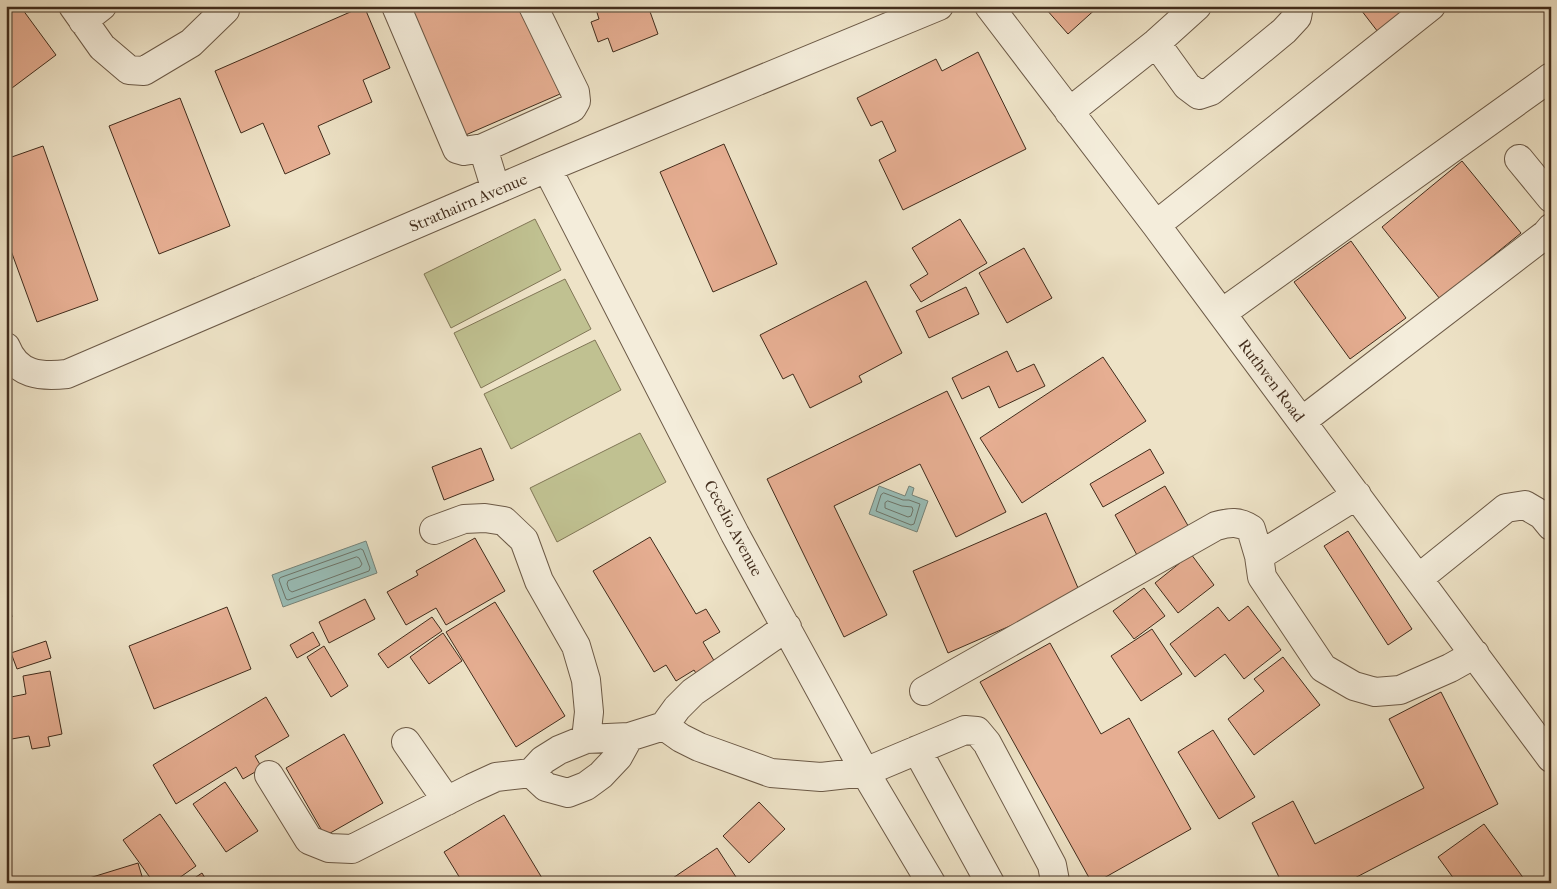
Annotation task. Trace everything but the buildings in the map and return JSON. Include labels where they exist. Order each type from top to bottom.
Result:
[{"type":"street","points":[[86,11],[102,47],[129,70],[144,71],[191,43],[225,10],[224,6]]},
{"type":"street","points":[[396,6],[457,149],[464,151],[483,148],[572,108],[576,101],[575,92],[533,6]]},
{"type":"street","name":"Strathairn Avenue","points":[[6,347],[15,364],[30,373],[47,376],[67,374],[547,168],[939,6]]},
{"type":"street","name":"Ruthven Road","points":[[989,6],[1156,225],[1550,754]]},
{"type":"street","points":[[1069,112],[1156,43],[1197,6]]},
{"type":"street","points":[[1156,43],[1187,86],[1199,95],[1211,91],[1284,31],[1297,16],[1299,6]]},
{"type":"street","points":[[1156,225],[1431,6]]},
{"type":"street","points":[[1222,313],[1551,77]]},
{"type":"street","points":[[483,148],[496,190]]},
{"type":"street","points":[[1518,160],[1551,198]]},
{"type":"street","name":"Cecelio Avenue","points":[[547,168],[735,534],[865,772],[931,883]]},
{"type":"street","points":[[1302,421],[1538,240],[1551,228]]},
{"type":"street","points":[[1260,556],[1357,495]]},
{"type":"street","points":[[1419,578],[1506,508],[1525,504],[1542,515],[1551,526]]},
{"type":"street","points":[[434,530],[464,519],[485,518],[504,521],[524,540],[540,581],[579,654],[586,680],[589,712],[586,739]]},
{"type":"street","points":[[924,691],[1216,526],[1231,522],[1243,524],[1252,529],[1260,556],[1262,577],[1323,668],[1354,686],[1376,692],[1400,690],[1450,668],[1475,654]]},
{"type":"street","points":[[269,774],[309,840],[329,848],[352,849],[496,777],[531,772],[543,760],[559,750],[586,739],[629,737],[664,726],[677,708],[693,692],[787,627]]},
{"type":"street","points":[[664,726],[681,738],[699,747],[770,773],[820,777],[865,772],[965,730],[977,731],[987,743],[1052,865],[1055,881],[1053,883]]},
{"type":"street","points":[[531,772],[546,787],[568,794],[586,786],[601,775],[618,757],[629,737]]},
{"type":"street","points":[[406,742],[447,801]]},
{"type":"street","points":[[917,750],[990,883]]},
{"type":"green space","points":[[535,219],[561,270],[451,328],[424,274]]},
{"type":"green space","points":[[565,279],[591,329],[481,388],[454,333]]},
{"type":"green space","points":[[595,340],[621,390],[511,449],[484,394]]},
{"type":"green space","points":[[640,433],[666,482],[557,542],[530,488]]},
{"type":"water","points":[[879,486],[905,496],[909,486],[914,488],[912,495],[928,501],[917,532],[869,514]]},
{"type":"water","points":[[366,541],[377,573],[283,607],[272,575]]}]
